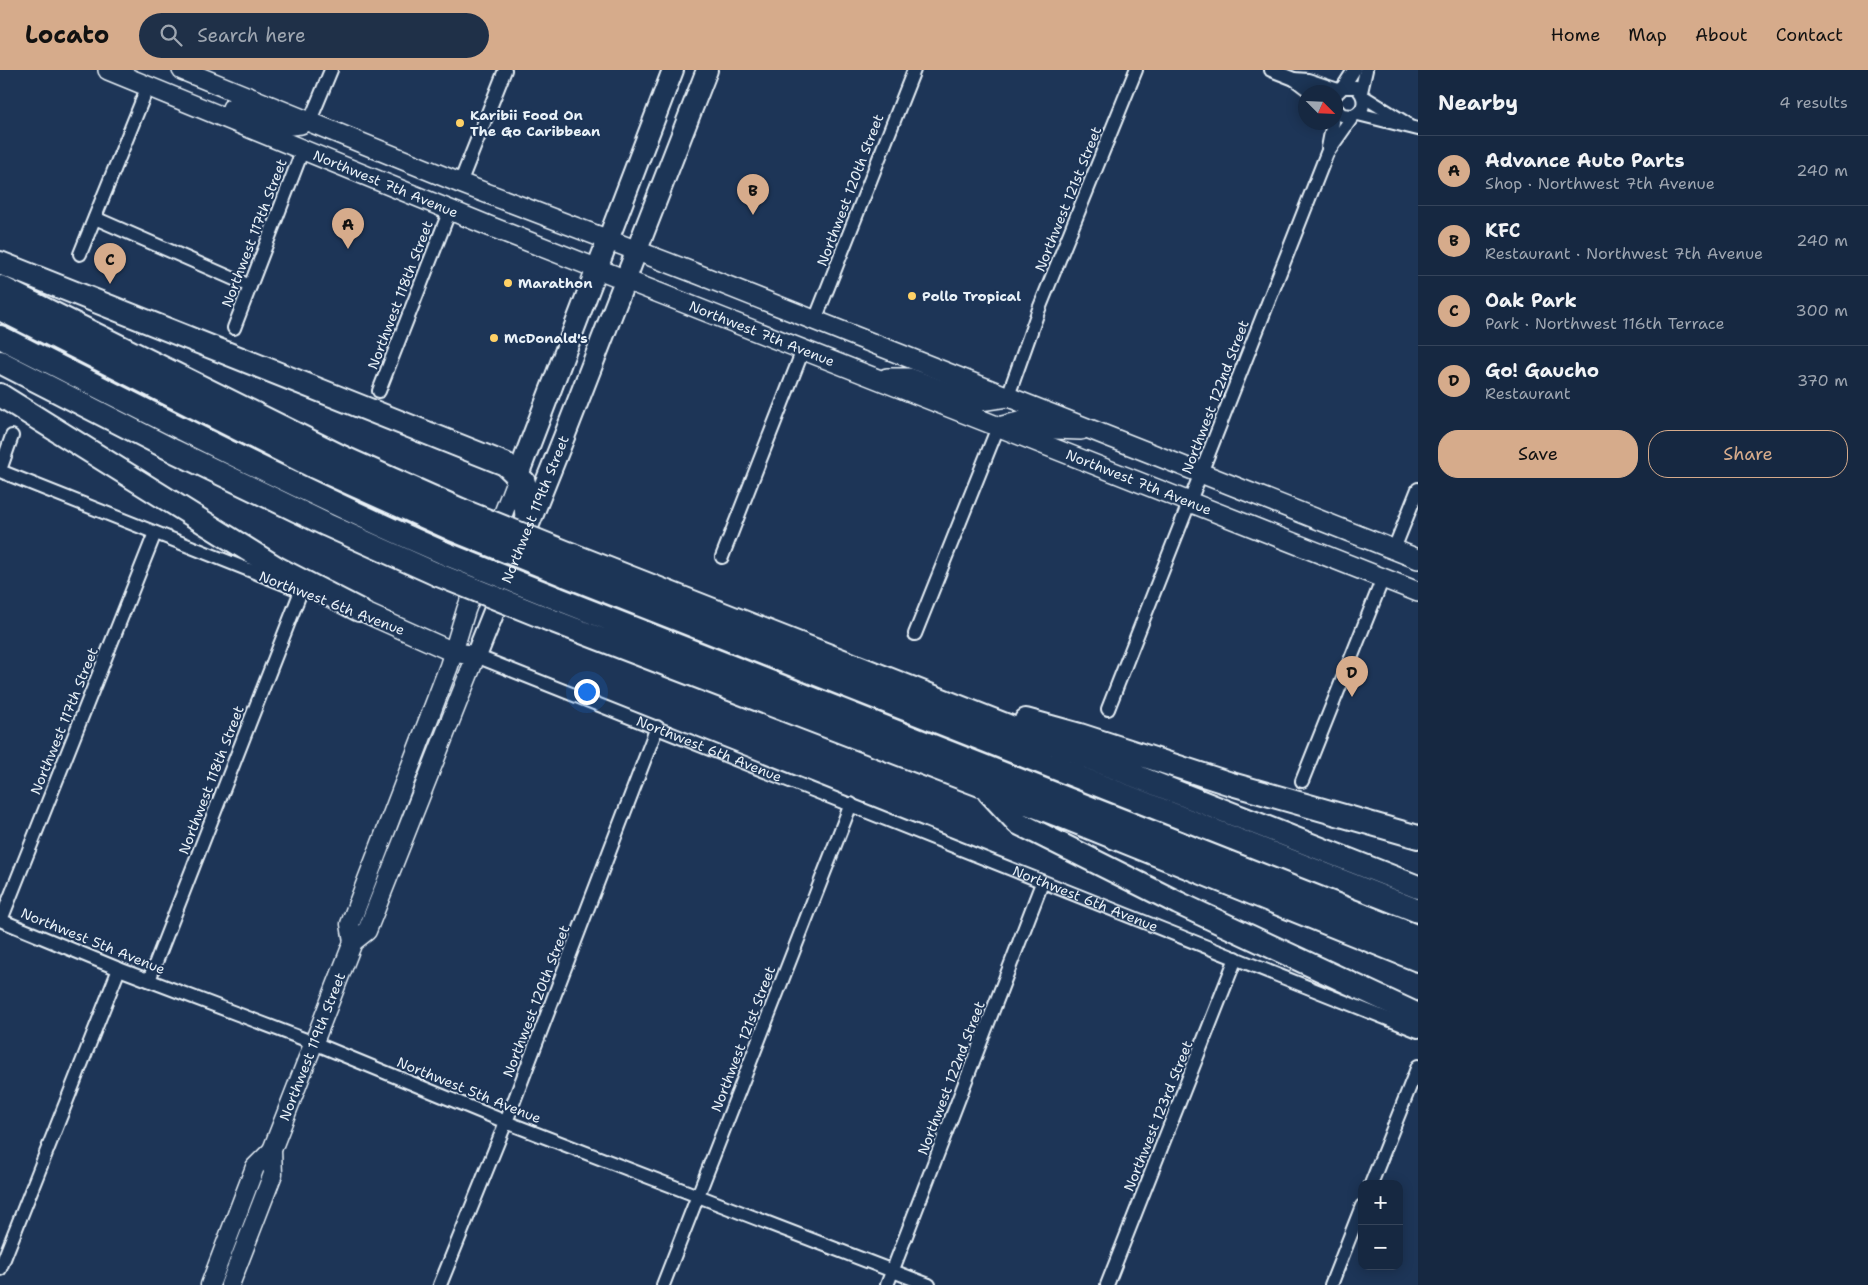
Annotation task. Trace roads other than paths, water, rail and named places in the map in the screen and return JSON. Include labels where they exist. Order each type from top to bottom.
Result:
[{"type":"highway","name":"Northwest 119th Street","points":[[518,475],[673,70]]},
{"type":"highway","name":"Northwest 119th Street","points":[[476,656],[708,70]]},
{"type":"highway","points":[[0,264],[505,464],[524,482],[527,526]]},
{"type":"highway","points":[[0,287],[325,449],[458,520]]},
{"type":"highway","points":[[0,309],[312,466],[458,520],[1418,911]]},
{"type":"highway","points":[[0,336],[225,452],[352,513],[440,564]]},
{"type":"highway","points":[[0,362],[174,451],[327,526],[440,564],[985,787],[1418,960]]},
{"type":"highway","points":[[0,395],[268,563],[358,610]]},
{"type":"highway","points":[[569,565],[906,686],[1418,887]]},
{"type":"highway","points":[[552,609],[1418,937]]},
{"type":"highway","points":[[906,686],[1080,735],[1228,784],[1418,837]]},
{"type":"highway","points":[[985,787],[1018,823],[1178,903],[1418,1015]]},
{"type":"main road","name":"Northwest 7th Avenue","points":[[108,70],[450,210],[1418,592]]},
{"type":"main road","name":"Northwest 7th Avenue","points":[[182,70],[421,168],[815,320],[1418,559]]},
{"type":"main road","points":[[200,108],[235,108],[282,126],[309,123]]},
{"type":"main road","points":[[303,149],[338,146],[398,170],[421,168]]},
{"type":"main road","points":[[874,378],[909,378],[973,402],[1008,396]]},
{"type":"main road","points":[[998,427],[1028,420],[1054,429],[1093,430]]},
{"type":"main road","name":"Northwest 119th Street","points":[[210,1285],[255,1167],[272,1150],[353,942],[350,924],[518,475]]},
{"type":"main road","points":[[1383,578],[1394,550]]},
{"type":"main road","name":"Northwest 6th Avenue","points":[[358,610],[453,652],[476,656]]},
{"type":"main road","name":"Northwest 119th Street","points":[[353,942],[367,931],[476,656]]},
{"type":"main road","name":"Northwest 119th Street","points":[[230,1285],[273,1174],[272,1150]]},
{"type":"street","points":[[309,123],[330,70]]},
{"type":"street","points":[[460,183],[505,70]]},
{"type":"street","name":"Northwest 120th Street","points":[[815,320],[914,70]]},
{"type":"street","name":"Northwest 121st Street","points":[[1008,396],[1039,310],[1136,70]]},
{"type":"street","points":[[1272,70],[1294,79],[1302,85]]},
{"type":"street","points":[[1343,85],[1354,70]]},
{"type":"street","points":[[1362,95],[1366,70]]},
{"type":"street","points":[[1294,79],[1308,80],[1324,85]]},
{"type":"street","points":[[80,254],[148,86]]},
{"type":"street","points":[[1343,89],[1356,87],[1362,95],[1414,127]]},
{"type":"street","name":"Northwest 122nd Street","points":[[1327,153],[1355,115],[1362,109],[1362,95]]},
{"type":"street","points":[[1343,115],[1355,115],[1414,127]]},
{"type":"street","name":"Northwest 122nd Street","points":[[1108,709],[1327,153],[1331,130]]},
{"type":"street","name":"Northwest 117th Street","points":[[234,328],[303,149]]},
{"type":"street","name":"Northwest 118th Street","points":[[379,391],[450,210]]},
{"type":"street","points":[[95,218],[250,286]]},
{"type":"street","points":[[722,557],[803,350]]},
{"type":"street","points":[[915,634],[998,427]]},
{"type":"street","points":[[0,471],[12,436]]},
{"type":"street","name":"Northwest 6th Avenue","points":[[0,471],[301,591],[358,610]]},
{"type":"street","points":[[1394,550],[1418,489]]},
{"type":"street","name":"Northwest 117th Street","points":[[0,920],[155,533]]},
{"type":"street","points":[[1302,781],[1383,578]]},
{"type":"street","name":"Northwest 118th Street","points":[[150,980],[301,591]]},
{"type":"street","name":"Northwest 6th Avenue","points":[[476,656],[657,726],[1042,883],[1418,1031]]},
{"type":"street","name":"Northwest 120th Street","points":[[440,1285],[506,1122],[657,726]]},
{"type":"street","name":"Northwest 121st Street","points":[[663,1285],[851,804]]},
{"type":"street","name":"Northwest 122nd Street","points":[[887,1285],[1042,883]]},
{"type":"street","name":"Northwest 5th Avenue","points":[[0,920],[119,969],[314,1043],[506,1122],[929,1285]]},
{"type":"street","name":"Northwest 123rd Street","points":[[1107,1285],[1236,958]]},
{"type":"street","points":[[0,1269],[119,969]]},
{"type":"street","points":[[1372,1180],[1418,1066]]},
{"type":"street","points":[[1331,1285],[1358,1216]]},
{"type":"place","name":"Karibii Food On The Go Caribbean","points":[[460,123]]},
{"type":"place","name":"KFC","points":[[753,215]]},
{"type":"place","name":"Advance Auto Parts","points":[[348,249]]},
{"type":"place","name":"Marathon","points":[[508,283]]},
{"type":"place","name":"Oak Park","points":[[110,284]]},
{"type":"place","name":"Pollo Tropical","points":[[912,296]]},
{"type":"place","name":"McDonald's","points":[[494,338]]},
{"type":"place","name":"Go! Gaucho","points":[[1352,697]]}]
